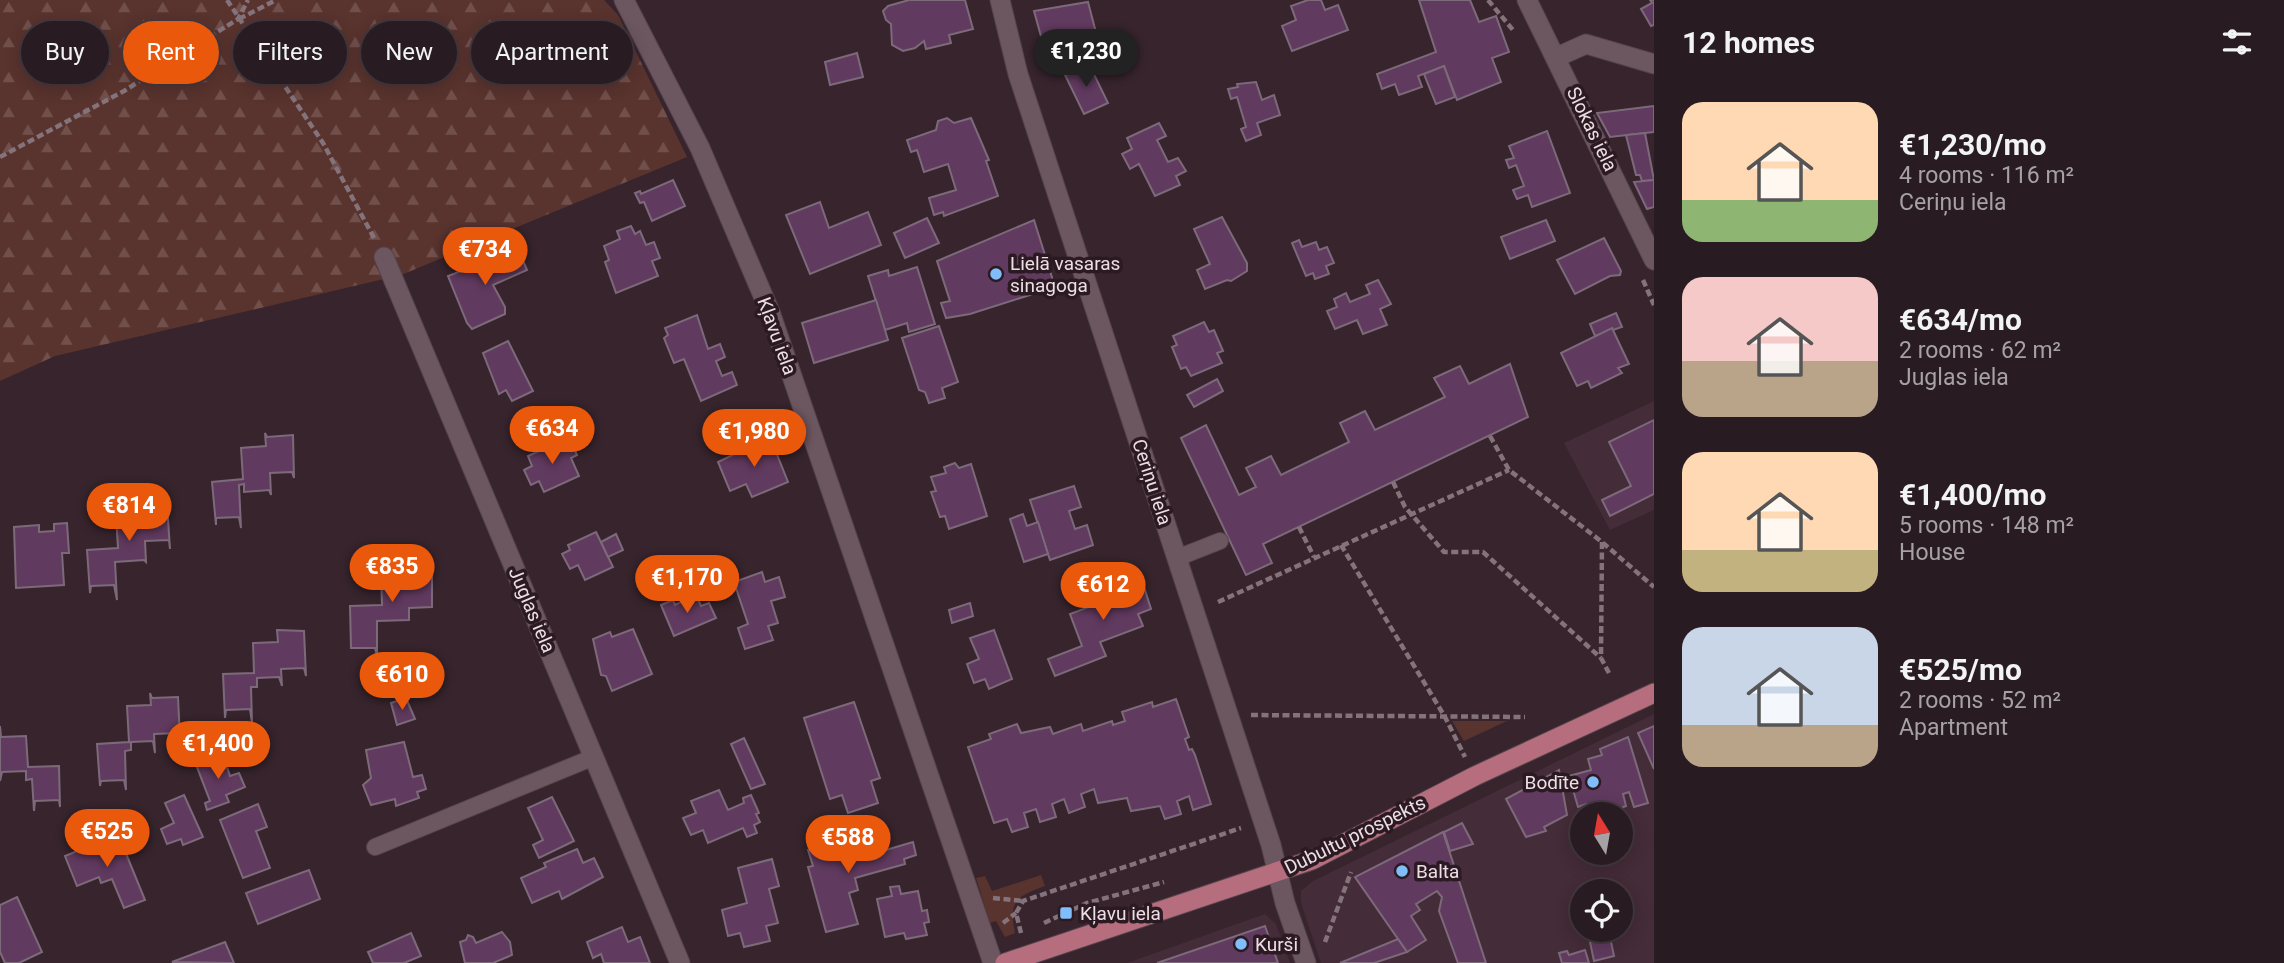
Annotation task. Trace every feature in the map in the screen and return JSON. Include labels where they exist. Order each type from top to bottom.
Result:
[{"type":"main road","name":"Dubultu prospekts","points":[[1005,963],[1276,874],[1312,859],[1475,776],[1654,693]]},
{"type":"street","name":"Kļavu iela","points":[[624,0],[700,148],[770,312],[993,963]]},
{"type":"street","name":"Ceriņu iela","points":[[1000,0],[1018,74],[1271,845],[1276,874],[1306,963]]},
{"type":"street","name":"Slokas iela","points":[[1527,0],[1654,260]]},
{"type":"street","points":[[1557,57],[1586,44],[1654,64]]},
{"type":"street","name":"Juglas iela","points":[[384,257],[680,963]]},
{"type":"lane","points":[[1177,558],[1220,541]]},
{"type":"lane","points":[[375,848],[594,757]]},
{"type":"path","points":[[227,0],[323,143],[384,257]]},
{"type":"path","points":[[238,19],[248,0]]},
{"type":"path","points":[[0,157],[124,91],[238,19],[276,0]]},
{"type":"path","points":[[1490,436],[1509,470],[1602,542],[1654,587]]},
{"type":"path","points":[[1218,602],[1509,470]]},
{"type":"path","points":[[1393,482],[1411,514],[1444,552],[1483,552],[1601,658],[1610,675]]},
{"type":"path","points":[[1299,527],[1314,557]]},
{"type":"path","points":[[1601,658],[1602,542]]},
{"type":"path","points":[[1342,545],[1445,717],[1475,776]]},
{"type":"path","points":[[1230,722],[1255,713],[1525,717]]},
{"type":"path","points":[[1022,934],[1016,913],[1023,901],[1241,828]]},
{"type":"path","points":[[1325,942],[1351,872]]},
{"type":"shaded area","points":[[1654,401],[1654,510],[1610,530],[1564,443]]},
{"type":"shaded area","points":[[1654,714],[1654,963],[1321,963],[1301,903],[1301,891],[1313,881]]},
{"type":"shaded area","points":[[1265,914],[1276,924],[1290,963],[1127,963]]},
{"type":"green space","points":[[0,0],[604,0],[621,21],[471,21],[471,84],[633,84],[633,46],[687,157],[401,275],[55,356],[0,381]]},
{"type":"green space","points":[[1452,721],[1507,721],[1464,741]]},
{"type":"green space","points":[[1041,875],[1045,886],[1017,901],[1013,914],[1015,933],[1005,937],[996,921],[990,923],[976,878],[985,876],[992,891]]},
{"type":"building","points":[[909,0],[965,0],[973,29],[949,35],[951,43],[926,49],[924,41],[915,48],[903,51],[892,45],[891,24],[886,20],[883,11],[888,6]]},
{"type":"building","points":[[1308,0],[1321,0],[1325,10],[1338,5],[1348,30],[1292,51],[1282,26],[1296,20],[1291,6]]},
{"type":"building","points":[[1419,0],[1470,0],[1479,22],[1496,16],[1509,52],[1492,58],[1501,82],[1457,100],[1444,66],[1418,76],[1422,87],[1399,95],[1395,84],[1382,89],[1377,74],[1436,52]]},
{"type":"building","points":[[1650,0],[1654,0],[1654,25],[1651,26],[1641,9],[1652,3]]},
{"type":"building","points":[[1088,2],[1099,44],[1047,58],[1034,11]]},
{"type":"building","points":[[857,53],[863,77],[830,85],[825,62]]},
{"type":"building","points":[[1089,64],[1108,103],[1084,114],[1065,75]]},
{"type":"building","points":[[1444,66],[1455,97],[1436,104],[1424,74]]},
{"type":"building","points":[[1256,82],[1262,100],[1274,95],[1280,115],[1257,123],[1261,135],[1246,141],[1241,129],[1246,127],[1237,97],[1231,99],[1228,89],[1238,87],[1237,84]]},
{"type":"building","points":[[1654,106],[1654,132],[1610,137],[1597,113]]},
{"type":"building","points":[[947,118],[954,123],[971,118],[989,160],[986,161],[998,196],[944,216],[943,212],[934,215],[929,198],[956,190],[948,164],[924,172],[917,150],[911,152],[907,140],[936,130],[938,121]]},
{"type":"building","points":[[1159,123],[1166,136],[1157,140],[1168,162],[1178,158],[1186,171],[1176,176],[1180,185],[1155,196],[1139,164],[1130,169],[1122,154],[1132,149],[1127,138]]},
{"type":"building","points":[[1547,131],[1570,193],[1532,207],[1528,195],[1517,199],[1513,190],[1524,186],[1516,165],[1509,168],[1506,160],[1514,158],[1509,146]]},
{"type":"building","points":[[1645,133],[1654,180],[1642,181],[1640,175],[1636,175],[1626,135]]},
{"type":"building","points":[[673,180],[685,206],[652,221],[644,202],[640,203],[635,193],[640,191],[641,194]]},
{"type":"building","points":[[1654,180],[1654,207],[1647,209],[1634,182]]},
{"type":"building","points":[[820,202],[829,228],[868,212],[881,245],[810,274],[786,215]]},
{"type":"building","points":[[1222,217],[1247,263],[1247,271],[1231,281],[1227,280],[1205,289],[1197,270],[1210,264],[1194,229]]},
{"type":"building","points":[[927,218],[939,243],[905,258],[894,233]]},
{"type":"building","name":"Lielā vasaras sinagoga","points":[[1034,220],[1055,287],[970,314],[946,318],[941,303],[950,301],[937,261]]},
{"type":"building","points":[[1546,220],[1555,241],[1510,259],[1501,237]]},
{"type":"building","points":[[631,226],[635,234],[640,231],[646,245],[654,242],[660,258],[652,261],[658,276],[616,293],[605,262],[609,260],[604,246],[620,239],[617,231]]},
{"type":"building","points":[[1604,238],[1621,271],[1620,275],[1610,276],[1575,294],[1557,260]]},
{"type":"building","points":[[1299,240],[1302,247],[1316,242],[1319,250],[1327,247],[1334,263],[1326,266],[1329,274],[1315,279],[1313,273],[1306,276],[1292,243]]},
{"type":"building","points":[[518,249],[527,270],[493,285],[505,307],[505,314],[472,329],[448,276]]},
{"type":"building","points":[[917,267],[935,324],[909,332],[907,323],[885,330],[868,276],[888,270],[889,276]]},
{"type":"building","points":[[1378,280],[1391,304],[1380,309],[1387,325],[1363,334],[1357,320],[1335,329],[1327,311],[1337,307],[1334,299],[1346,293],[1350,302],[1370,294],[1366,285]]},
{"type":"building","points":[[876,300],[888,340],[814,363],[802,323]]},
{"type":"building","points":[[1616,313],[1622,327],[1595,336],[1590,324]]},
{"type":"building","points":[[697,315],[708,349],[720,344],[725,357],[716,361],[722,376],[732,372],[737,385],[701,401],[684,359],[674,363],[664,338],[668,335],[665,328]]},
{"type":"building","points":[[1204,322],[1209,332],[1214,330],[1223,351],[1217,353],[1222,363],[1191,376],[1186,367],[1181,369],[1172,347],[1177,345],[1173,336]]},
{"type":"building","points":[[939,326],[958,382],[942,388],[945,398],[929,403],[925,392],[919,390],[902,338]]},
{"type":"building","points":[[1612,328],[1629,364],[1618,368],[1622,373],[1591,388],[1588,381],[1577,386],[1561,353]]},
{"type":"building","points":[[508,341],[533,391],[512,401],[506,390],[499,394],[483,353]]},
{"type":"building","points":[[1510,364],[1528,417],[1263,544],[1272,563],[1246,575],[1181,438],[1206,425],[1239,495],[1256,487],[1246,468],[1271,456],[1281,475],[1349,442],[1340,423],[1365,411],[1375,430],[1445,397],[1434,378],[1460,366],[1469,384]]},
{"type":"building","points":[[1217,379],[1223,391],[1194,407],[1187,395]]},
{"type":"building","points":[[1654,420],[1654,494],[1610,516],[1602,500],[1631,486],[1609,442]]},
{"type":"building","points":[[265,433],[267,437],[293,435],[294,478],[292,472],[270,473],[271,495],[269,490],[244,492],[244,484],[239,485],[241,528],[239,517],[216,518],[216,525],[212,482],[243,479],[241,448],[266,446]]},
{"type":"building","points":[[770,437],[788,482],[752,497],[746,484],[730,491],[718,462]]},
{"type":"building","points":[[563,440],[566,447],[572,444],[577,455],[571,458],[579,476],[544,492],[539,481],[531,485],[524,470],[532,466],[528,456]]},
{"type":"building","points":[[955,463],[959,468],[971,464],[987,516],[949,529],[945,516],[940,517],[931,492],[936,491],[931,477],[946,473],[944,467]]},
{"type":"building","points":[[1074,486],[1081,507],[1069,511],[1075,529],[1087,525],[1093,545],[1050,560],[1030,500]]},
{"type":"building","points":[[139,503],[167,504],[170,549],[169,540],[145,541],[146,562],[115,562],[117,600],[114,585],[91,586],[90,593],[87,550],[118,548],[116,516],[140,515]]},
{"type":"building","points":[[1023,514],[1027,526],[1038,522],[1048,554],[1024,562],[1010,519]]},
{"type":"building","points":[[67,523],[69,553],[62,553],[64,585],[16,588],[14,527],[39,525],[39,532],[54,531],[54,524]]},
{"type":"building","points":[[596,532],[613,567],[585,580],[578,565],[570,569],[562,554],[570,550],[568,545]]},
{"type":"building","points":[[616,534],[623,550],[608,557],[601,542]]},
{"type":"building","points":[[406,561],[409,567],[432,565],[432,607],[409,608],[409,620],[377,621],[377,656],[375,648],[351,648],[350,606],[382,605],[381,575],[406,575]]},
{"type":"building","points":[[762,572],[765,582],[779,577],[785,597],[771,601],[778,623],[768,626],[773,640],[745,649],[738,628],[748,624],[734,582]]},
{"type":"building","points":[[1125,575],[1129,589],[1143,584],[1151,609],[1138,614],[1143,626],[1100,642],[1106,656],[1055,676],[1048,659],[1082,646],[1070,614],[1097,604],[1091,588]]},
{"type":"building","points":[[696,595],[701,606],[709,603],[716,618],[674,636],[661,605],[673,600],[675,605]]},
{"type":"building","points":[[970,603],[973,616],[952,623],[949,610]]},
{"type":"building","points":[[633,629],[652,674],[612,691],[606,676],[601,675],[593,639],[610,632],[612,637]]},
{"type":"building","points":[[277,630],[304,631],[306,676],[304,668],[281,669],[282,686],[279,677],[257,678],[257,687],[251,687],[252,723],[250,709],[226,710],[225,718],[223,674],[254,673],[253,643],[278,642]]},
{"type":"building","points":[[994,630],[1012,679],[989,689],[985,679],[974,683],[967,664],[979,659],[970,638]]},
{"type":"building","points":[[150,693],[152,698],[178,697],[180,739],[178,733],[154,734],[155,753],[153,741],[131,742],[131,750],[125,751],[126,790],[124,780],[101,781],[100,786],[97,744],[129,742],[127,706],[151,705]]},
{"type":"building","points":[[406,698],[415,719],[397,725],[391,703]]},
{"type":"building","points":[[1176,699],[1189,737],[1185,739],[1189,750],[1192,749],[1195,755],[1211,804],[1193,810],[1189,796],[1177,801],[1181,814],[1165,819],[1160,806],[1131,811],[1127,798],[1098,803],[1094,789],[1081,794],[1085,807],[1069,813],[1064,799],[1052,804],[1056,817],[1040,822],[1036,809],[1024,813],[1028,827],[1012,832],[1007,819],[994,823],[968,747],[991,739],[989,734],[1017,724],[1021,733],[1050,727],[1053,734],[1081,724],[1083,731],[1112,721],[1113,725],[1125,721],[1122,712],[1152,702],[1153,707]]},
{"type":"building","points":[[854,702],[880,778],[871,781],[878,803],[848,813],[842,795],[830,799],[804,718]]},
{"type":"building","points":[[0,726],[1,737],[26,736],[28,767],[59,766],[60,807],[59,800],[35,801],[34,811],[32,779],[26,780],[26,771],[2,772],[0,781]]},
{"type":"building","points":[[1654,726],[1654,769],[1638,733]]},
{"type":"building","points":[[1628,737],[1648,803],[1634,807],[1629,792],[1623,794],[1625,802],[1577,802],[1569,776],[1591,770],[1588,759],[1602,755],[1600,749]]},
{"type":"building","points":[[744,738],[765,784],[751,789],[731,744]]},
{"type":"building","points":[[404,742],[413,777],[422,775],[426,789],[417,792],[419,798],[396,806],[395,799],[371,805],[363,785],[371,778],[366,750]]},
{"type":"building","points":[[217,753],[223,769],[227,767],[230,776],[239,773],[245,787],[226,795],[229,802],[207,810],[205,803],[210,801],[195,762]]},
{"type":"building","points":[[1559,770],[1567,815],[1544,827],[1546,831],[1526,837],[1506,799]]},
{"type":"building","points":[[719,790],[728,810],[744,803],[743,798],[751,795],[759,813],[756,814],[760,822],[754,825],[757,833],[747,837],[743,828],[708,843],[703,830],[691,835],[683,818],[696,813],[691,801]]},
{"type":"building","points":[[184,795],[203,837],[183,845],[181,839],[167,844],[161,829],[174,823],[165,803]]},
{"type":"building","points":[[552,797],[574,841],[539,858],[533,845],[543,840],[528,808]]},
{"type":"building","points":[[258,804],[267,827],[256,831],[270,868],[243,878],[220,820]]},
{"type":"building","points":[[1462,823],[1473,844],[1450,851],[1444,832]]},
{"type":"building","points":[[1443,832],[1486,963],[1458,963],[1439,911],[1442,897],[1437,891],[1416,904],[1420,910],[1411,916],[1426,940],[1407,952],[1355,877]]},
{"type":"building","points":[[118,834],[145,900],[124,908],[112,879],[101,883],[99,877],[77,886],[65,856]]},
{"type":"building","points":[[866,834],[871,850],[878,848],[879,852],[913,842],[916,855],[904,859],[905,864],[855,878],[858,890],[849,893],[858,924],[826,932],[808,867],[813,866],[808,850]]},
{"type":"building","points":[[577,849],[583,863],[594,858],[603,877],[562,899],[559,891],[532,903],[521,878],[546,867],[544,863]]},
{"type":"building","points":[[772,859],[779,886],[769,889],[778,923],[766,926],[770,941],[744,947],[740,933],[728,936],[722,910],[747,903],[738,868]]},
{"type":"building","points":[[309,870],[320,899],[258,924],[246,893]]},
{"type":"building","points":[[899,886],[901,894],[918,891],[922,911],[927,910],[929,922],[924,923],[927,935],[906,939],[904,933],[885,937],[877,899],[892,896],[890,887]]},
{"type":"building","points":[[17,897],[42,952],[19,963],[5,963],[0,952],[0,905]]},
{"type":"building","name":"Kurši","points":[[1265,926],[1278,963],[1157,963]]},
{"type":"building","points":[[622,927],[628,942],[640,937],[650,963],[604,963],[601,954],[593,958],[587,942]]},
{"type":"building","points":[[502,932],[510,942],[512,955],[493,963],[465,963],[460,942],[466,940],[468,935],[473,937],[476,943]]},
{"type":"building","points":[[411,933],[421,956],[404,963],[373,963],[368,952]]},
{"type":"building","points":[[1398,939],[1407,952],[1374,963],[1340,963]]},
{"type":"building","points":[[225,942],[234,963],[172,962]]},
{"type":"building","points":[[1590,942],[1611,942],[1614,956],[1594,961]]},
{"type":"building","points":[[1585,950],[1589,963],[1562,963],[1559,953],[1567,951],[1569,955]]},
{"type":"place","name":"Lielā vasaras sinagoga","points":[[996,274]]},
{"type":"place","name":"Bodīte","points":[[1593,782]]},
{"type":"place","name":"Balta","points":[[1402,871]]},
{"type":"place","name":"Kļavu iela","points":[[1066,913]]},
{"type":"place","name":"Kurši","points":[[1241,944]]}]
